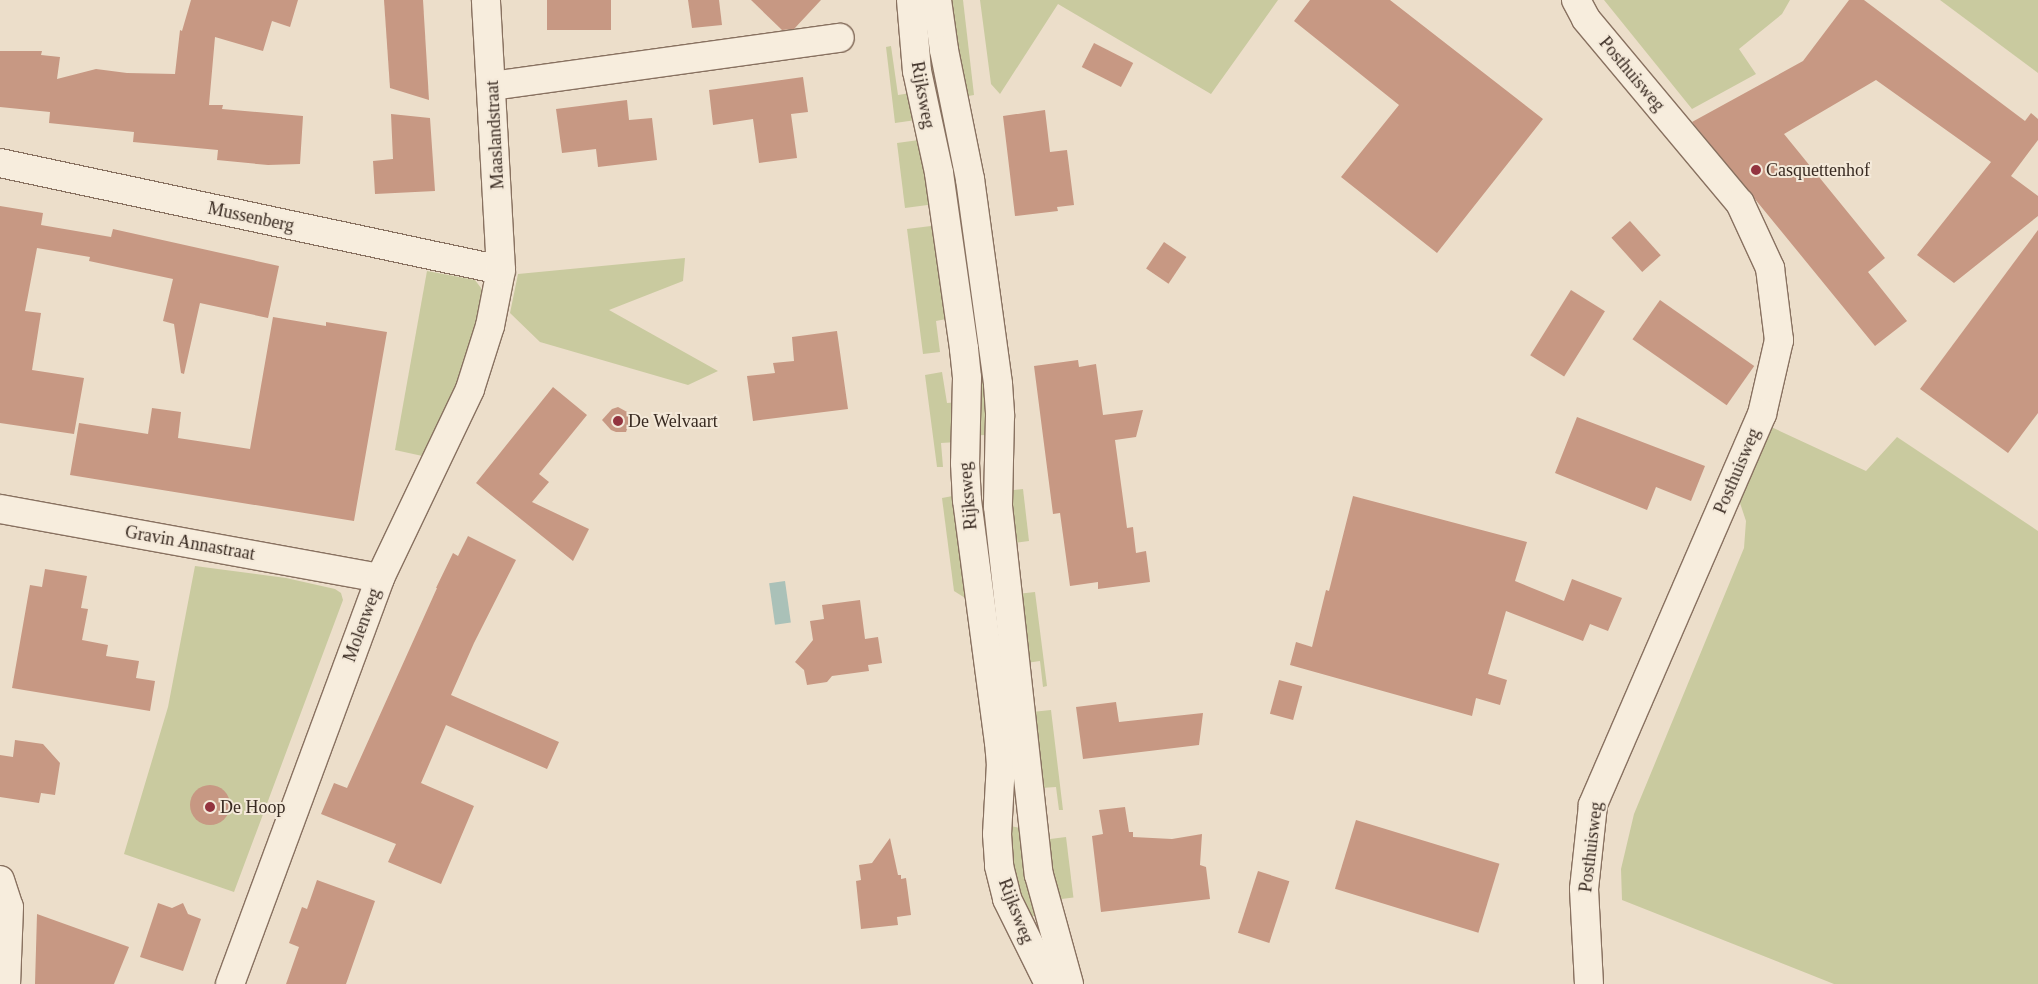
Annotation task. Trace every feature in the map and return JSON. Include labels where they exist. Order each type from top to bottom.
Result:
[{"type":"street","name":"Maaslandstraat","points":[[486,0],[502,270]]},
{"type":"street","name":"Rijksweg","points":[[911,0],[918,72],[939,173],[964,349],[967,500],[1000,749],[997,834],[999,866],[1007,900],[1049,984]]},
{"type":"street","name":"Rijksweg","points":[[937,0],[944,50],[970,179],[998,384],[1000,416],[998,506],[1039,875],[1070,984]]},
{"type":"street","name":"Posthuisweg","points":[[1576,0],[1586,19],[1740,203],[1770,268],[1779,340],[1762,414],[1593,805],[1584,889],[1589,984]]},
{"type":"street","points":[[492,86],[840,38]]},
{"type":"street","name":"Mussenberg","points":[[0,163],[502,270]]},
{"type":"street","name":"Molenweg","points":[[230,984],[380,578],[470,388],[490,326],[502,270]]},
{"type":"street","name":"Gravin Annastraat","points":[[0,509],[380,578]]},
{"type":"street","points":[[0,880],[4,907],[6,984]]},
{"type":"green space","points":[[947,0],[963,0],[974,95],[963,97]]},
{"type":"green space","points":[[980,0],[1278,0],[1211,94],[1058,4],[1000,94],[991,84]]},
{"type":"green space","points":[[1604,0],[1790,0],[1782,14],[1739,49],[1756,74],[1692,109]]},
{"type":"green space","points":[[1940,0],[2038,0],[2038,73]]},
{"type":"green space","points":[[891,46],[898,95],[911,93],[916,120],[895,123],[886,47]]},
{"type":"green space","points":[[919,140],[935,204],[905,208],[897,143]]},
{"type":"green space","points":[[939,225],[951,318],[936,321],[940,352],[923,354],[907,229]]},
{"type":"green space","points":[[685,258],[683,281],[609,310],[718,371],[688,385],[540,342],[510,313],[518,274]]},
{"type":"green space","points":[[427,271],[475,280],[481,288],[483,298],[468,370],[427,457],[395,450]]},
{"type":"green space","points":[[942,372],[947,403],[959,402],[957,442],[941,443],[943,467],[937,467],[925,375]]},
{"type":"green space","points":[[975,375],[987,375],[988,435],[976,435]]},
{"type":"green space","points":[[1769,426],[1866,471],[1897,437],[2038,531],[2038,984],[1834,984],[1622,900],[1621,869],[1634,814],[1744,548],[1746,521],[1738,497]]},
{"type":"green space","points":[[1023,489],[1029,541],[1015,543],[1006,491]]},
{"type":"green space","points":[[958,495],[970,601],[954,591],[942,498]]},
{"type":"green space","points":[[195,566],[286,578],[335,589],[341,593],[343,600],[234,892],[124,854],[168,707]]},
{"type":"green space","points":[[1035,592],[1047,686],[1043,687],[1040,661],[1026,663],[1017,594]]},
{"type":"green space","points":[[1051,710],[1063,810],[1059,810],[1056,787],[1041,788],[1032,712]]},
{"type":"green space","points":[[1010,826],[1026,829],[1038,914],[1024,920],[1006,858]]},
{"type":"green space","points":[[1066,837],[1073,898],[1052,900],[1044,840]]},
{"type":"shaded area","points":[[785,581],[791,623],[775,625],[769,583]]},
{"type":"building","points":[[191,0],[298,0],[290,27],[272,21],[263,51],[215,37],[209,105],[223,105],[222,109],[303,116],[300,164],[268,165],[217,160],[218,150],[133,142],[134,132],[49,123],[50,112],[0,107],[0,51],[42,51],[41,55],[60,57],[57,79],[96,69],[127,73],[175,74],[180,30],[182,31]]},
{"type":"building","points":[[384,0],[423,0],[429,100],[390,88]]},
{"type":"building","points":[[547,0],[611,0],[611,30],[547,30]]},
{"type":"building","points":[[688,0],[719,0],[722,25],[692,28]]},
{"type":"building","points":[[751,0],[821,0],[794,29],[782,30]]},
{"type":"building","points":[[1310,0],[1390,0],[1543,119],[1437,253],[1341,177],[1399,105],[1294,21]]},
{"type":"building","name":"Casquettenhof","points":[[1849,0],[1864,0],[2025,121],[2031,113],[2038,119],[2038,140],[2011,176],[2038,196],[2038,216],[1954,283],[1917,255],[1991,162],[1876,80],[1784,134],[1885,258],[1868,272],[1907,321],[1875,346],[1692,122],[1803,61]]},
{"type":"building","points":[[1094,43],[1133,63],[1121,87],[1082,67]]},
{"type":"building","points":[[803,77],[808,112],[791,114],[797,158],[759,163],[753,119],[713,125],[709,90]]},
{"type":"building","points":[[627,100],[629,120],[652,118],[657,160],[598,167],[596,149],[562,153],[556,109]]},
{"type":"building","points":[[1045,110],[1050,152],[1067,150],[1074,205],[1057,207],[1058,211],[1015,216],[1003,116]]},
{"type":"building","points":[[391,114],[430,118],[435,191],[375,194],[373,161],[393,159]]},
{"type":"building","points":[[0,206],[43,213],[41,225],[111,237],[113,229],[279,266],[268,318],[200,303],[184,374],[181,373],[174,324],[163,321],[173,279],[89,261],[90,257],[37,248],[25,311],[41,313],[32,370],[84,378],[74,434],[0,423]]},
{"type":"building","points":[[1630,221],[1661,255],[1642,272],[1611,238]]},
{"type":"building","points":[[2038,230],[2038,413],[2008,453],[1920,389]]},
{"type":"building","points":[[1164,242],[1186,257],[1168,284],[1146,269]]},
{"type":"building","points":[[1571,290],[1605,311],[1564,376],[1530,355]]},
{"type":"building","points":[[1660,300],[1754,366],[1727,405],[1632,339]]},
{"type":"building","points":[[273,317],[326,326],[326,322],[387,332],[354,521],[70,475],[79,423],[148,434],[152,408],[181,412],[178,438],[250,449]]},
{"type":"building","points":[[837,331],[848,409],[753,421],[747,376],[775,373],[773,363],[794,361],[792,337]]},
{"type":"building","points":[[1078,360],[1079,367],[1096,364],[1103,415],[1143,410],[1136,437],[1115,440],[1127,528],[1133,527],[1136,553],[1146,551],[1150,582],[1098,589],[1098,582],[1070,586],[1060,513],[1053,514],[1034,366]]},
{"type":"building","points":[[553,387],[587,415],[539,474],[549,482],[532,502],[589,529],[573,561],[476,483]]},
{"type":"building","name":"De Welvaart","points":[[618,407],[629,413],[631,418],[626,432],[611,430],[602,420],[612,409]]},
{"type":"building","points":[[1577,417],[1705,466],[1691,501],[1656,487],[1647,510],[1555,473]]},
{"type":"building","points":[[1353,496],[1527,542],[1515,581],[1564,601],[1572,579],[1622,598],[1608,631],[1590,624],[1583,641],[1506,611],[1488,674],[1507,680],[1500,705],[1476,698],[1472,716],[1290,665],[1296,642],[1312,647],[1326,590],[1329,591]]},
{"type":"building","points":[[468,536],[516,560],[474,643],[451,695],[559,742],[547,769],[446,725],[421,783],[474,806],[441,884],[388,862],[396,844],[321,814],[334,783],[347,788],[436,588],[453,553],[458,556]]},
{"type":"building","points":[[45,569],[87,576],[81,608],[88,609],[82,640],[108,645],[106,656],[139,661],[136,678],[155,681],[150,711],[12,688],[30,585],[42,587]]},
{"type":"building","points":[[860,600],[865,639],[878,637],[882,663],[868,665],[869,671],[832,676],[827,682],[807,685],[804,670],[795,662],[813,640],[810,621],[824,619],[822,605]]},
{"type":"building","points":[[1279,680],[1302,686],[1293,720],[1270,714]]},
{"type":"building","points":[[1116,702],[1119,722],[1203,713],[1199,745],[1083,759],[1076,707]]},
{"type":"building","points":[[15,740],[43,744],[60,763],[55,795],[41,793],[39,803],[0,797],[0,755],[13,757]]},
{"type":"building","name":"De Hoop","points":[[214,785],[221,788],[227,794],[230,805],[229,813],[221,822],[214,825],[206,825],[199,822],[191,813],[190,801],[193,794],[202,786]]},
{"type":"building","points":[[1125,807],[1129,832],[1133,832],[1133,837],[1172,839],[1202,834],[1200,865],[1206,867],[1210,899],[1101,912],[1092,836],[1103,834],[1099,810]]},
{"type":"building","points":[[1356,820],[1499,864],[1478,933],[1335,889]]},
{"type":"building","points":[[890,838],[898,875],[901,875],[901,879],[906,878],[911,915],[897,917],[898,925],[861,929],[856,881],[861,880],[859,865],[872,863]]},
{"type":"building","points":[[1258,871],[1289,881],[1269,943],[1238,933]]},
{"type":"building","points":[[317,880],[375,901],[346,984],[286,984],[299,947],[289,943],[302,907],[307,909]]},
{"type":"building","points":[[158,903],[172,908],[183,903],[188,914],[201,919],[183,971],[140,957]]},
{"type":"building","points":[[37,914],[129,947],[114,984],[35,984]]},
{"type":"place","name":"Casquettenhof","points":[[1756,170]]},
{"type":"place","name":"De Welvaart","points":[[618,421]]},
{"type":"place","name":"De Hoop","points":[[210,807]]}]
